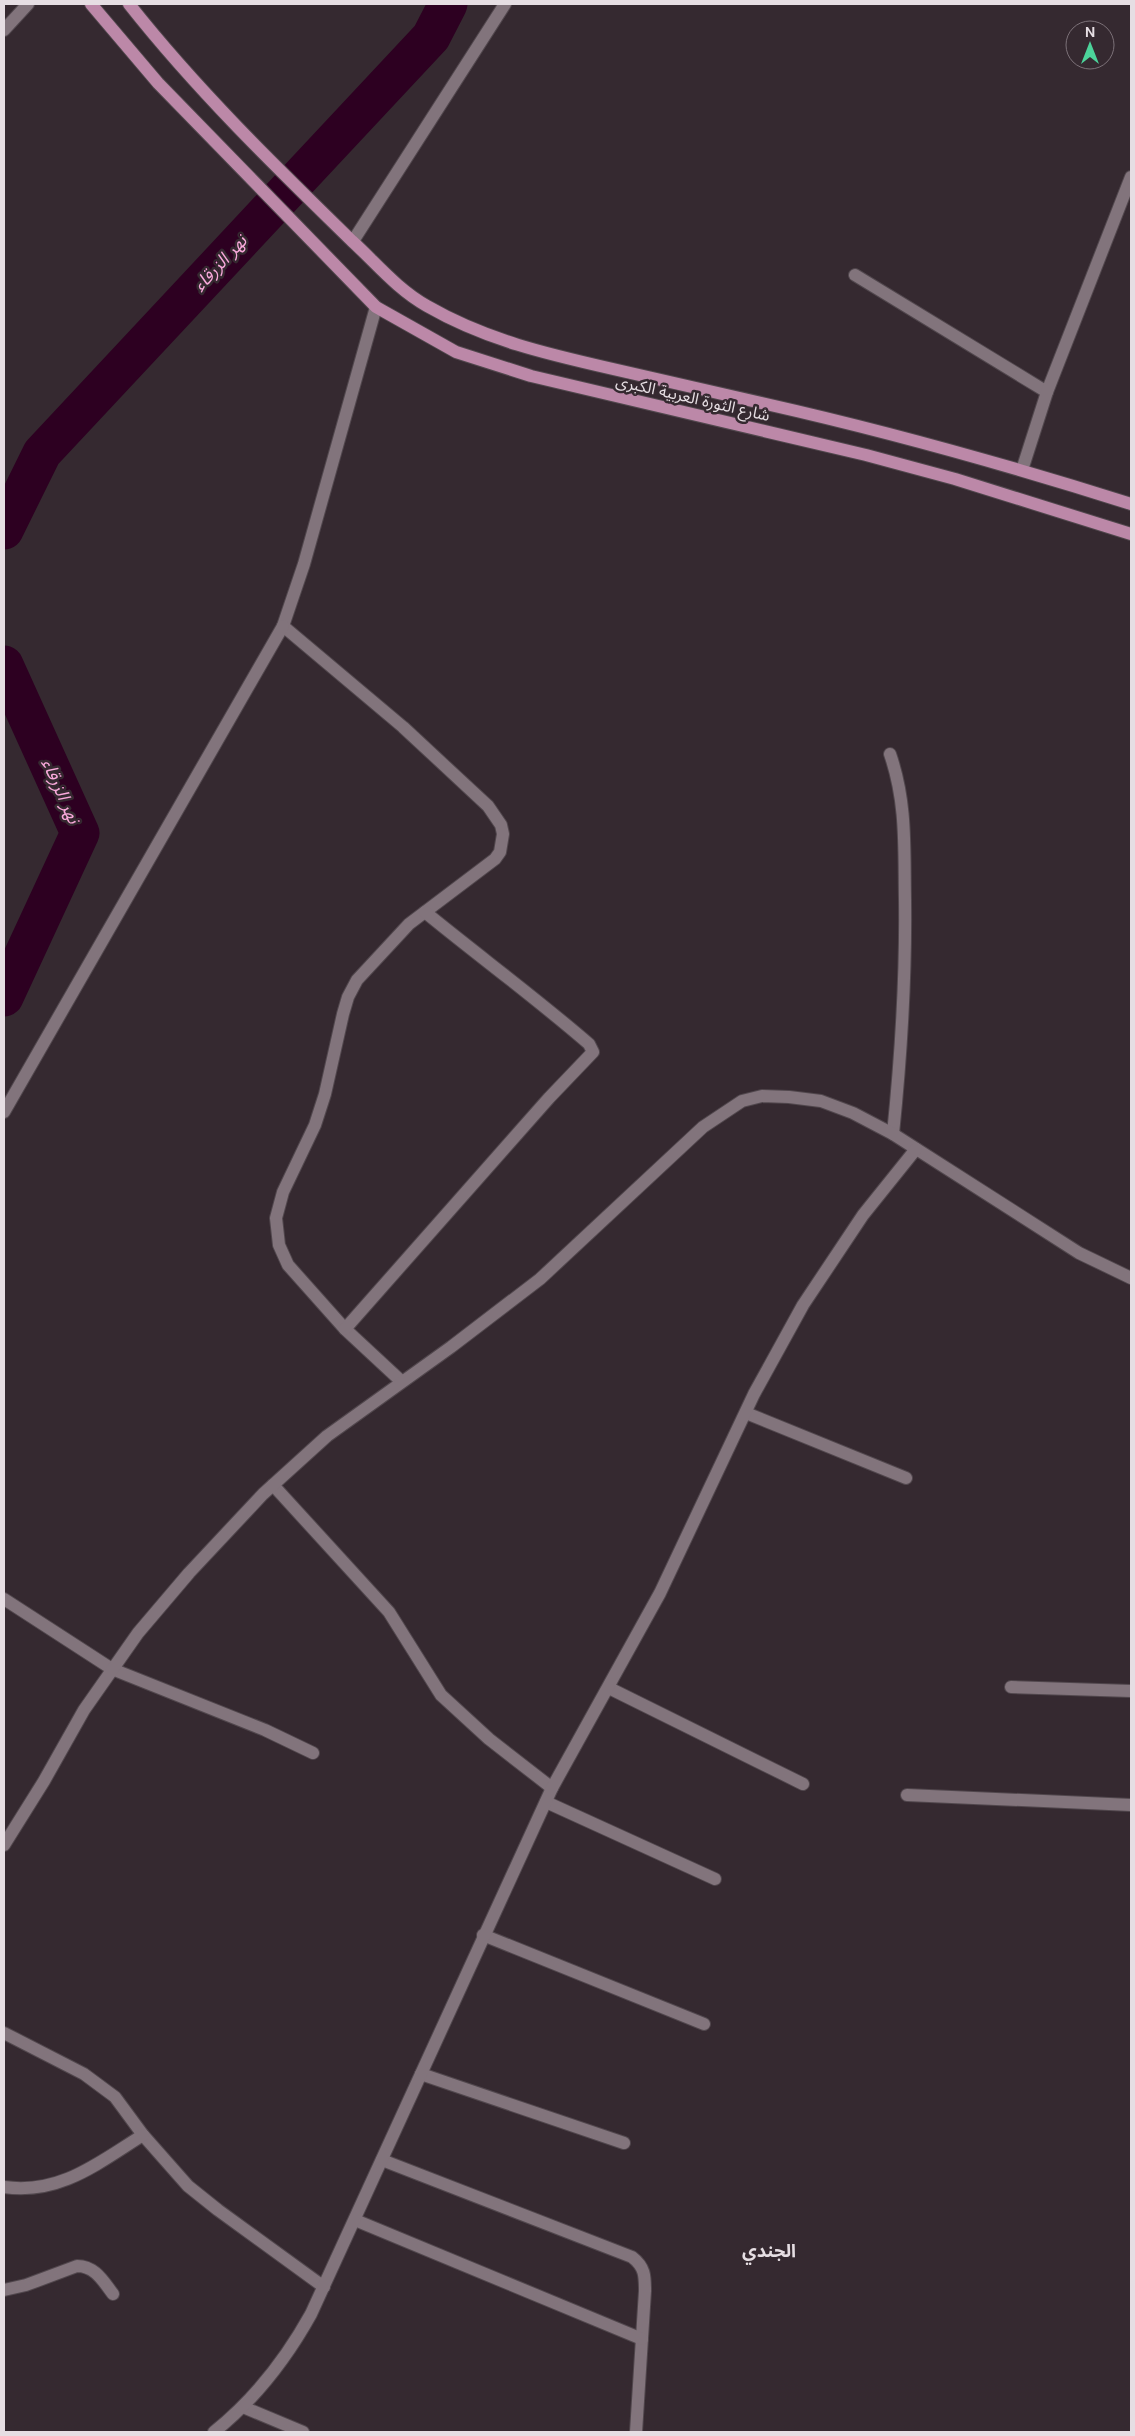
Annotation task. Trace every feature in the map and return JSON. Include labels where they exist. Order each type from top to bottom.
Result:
[{"type":"main road","name":"شارع الثورة العربية الكبرى","points":[[90,4],[158,83],[376,307],[456,352],[498,367],[946,476],[1131,534]]},
{"type":"main road","name":"شارع الثورة العربية الكبرى","points":[[129,4],[216,107],[308,200],[409,295],[466,328],[551,355],[800,412],[1022,470],[1131,504]]},
{"type":"street","points":[[4,30],[28,4]]},
{"type":"street","points":[[353,241],[505,4]]},
{"type":"street","points":[[1022,470],[1047,392],[1131,177]]},
{"type":"street","points":[[855,275],[1047,392]]},
{"type":"street","points":[[4,1112],[284,626],[304,564],[376,307]]},
{"type":"street","points":[[284,626],[403,727],[488,806],[501,825],[502,842],[495,859],[409,924],[357,980],[348,996],[333,1052],[325,1094],[315,1125],[284,1192],[276,1218],[279,1245],[288,1265],[345,1329],[401,1381]]},
{"type":"street","points":[[890,754],[900,784],[904,819],[906,948],[901,1054],[893,1134]]},
{"type":"street","points":[[345,1329],[549,1098],[593,1052],[589,1044],[521,986],[485,961],[425,912]]},
{"type":"street","points":[[4,1845],[44,1781],[84,1710],[138,1633],[189,1573],[273,1485],[327,1436],[401,1381],[431,1362],[540,1278],[703,1127],[742,1101],[762,1096],[821,1101],[853,1113],[893,1134],[1004,1207],[1079,1253],[1131,1278]]},
{"type":"street","points":[[214,2432],[243,2406],[292,2348],[324,2287],[483,1935],[552,1788],[609,1688],[684,1545],[746,1413],[803,1305],[863,1215],[916,1149]]},
{"type":"street","points":[[746,1413],[906,1478]]},
{"type":"street","points":[[273,1485],[389,1612],[441,1695],[489,1739],[552,1788]]},
{"type":"street","points":[[4,1599],[112,1669],[265,1730],[313,1753]]},
{"type":"street","points":[[1011,1687],[1131,1692]]},
{"type":"street","points":[[609,1688],[803,1784]]},
{"type":"street","points":[[907,1795],[1131,1805]]},
{"type":"street","points":[[546,1802],[715,1879]]},
{"type":"street","points":[[483,1935],[704,2024]]},
{"type":"street","points":[[4,2034],[100,2085],[115,2097],[143,2135],[188,2186],[324,2287]]},
{"type":"street","points":[[421,2074],[624,2143]]},
{"type":"street","points":[[4,2187],[24,2190],[69,2180],[143,2135]]},
{"type":"street","points":[[382,2160],[632,2257],[642,2264],[645,2275],[636,2432]]},
{"type":"street","points":[[355,2220],[642,2339]]},
{"type":"street","points":[[4,2290],[34,2282],[77,2266],[84,2266],[92,2269],[113,2294]]},
{"type":"street","points":[[243,2406],[303,2432]]},
{"type":"waterway","name":"نهر الزرقاء","points":[[4,530],[42,453],[431,37],[448,4]]},
{"type":"waterway","name":"نهر الزرقاء","points":[[4,665],[80,833],[4,997]]},
{"type":"district","name":"الجندي","points":[[769,2251]]}]
